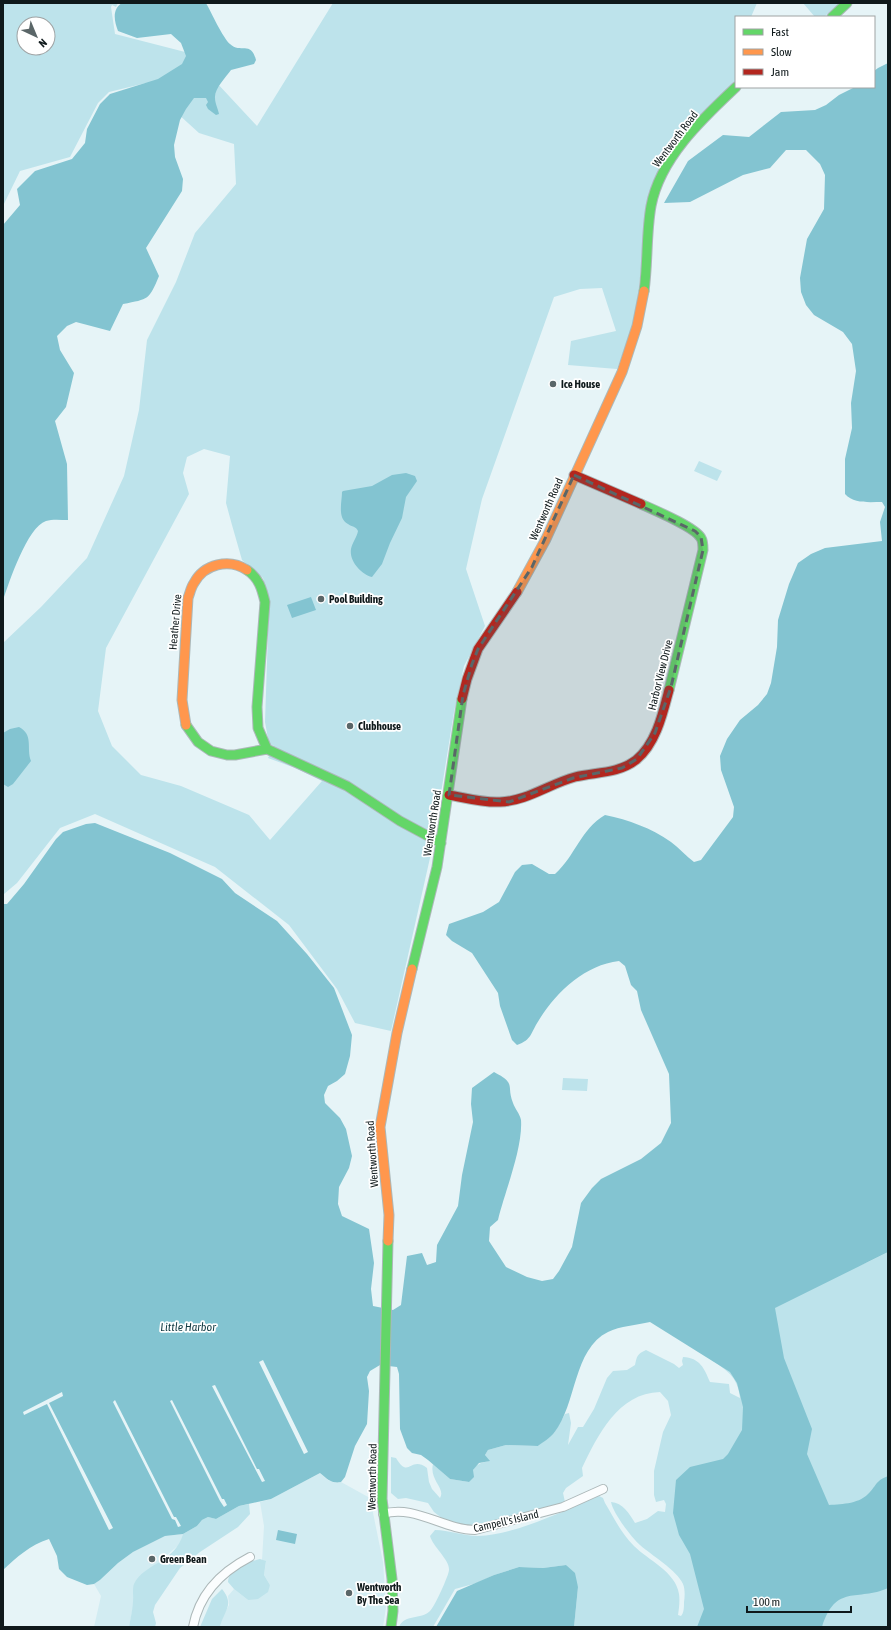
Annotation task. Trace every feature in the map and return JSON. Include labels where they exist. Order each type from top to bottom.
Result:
[{"type":"main road","points":[[833,16],[847,3]]},
{"type":"main road","name":"Wentworth Road","points":[[391,1627],[393,1581],[383,1514],[389,1214],[380,1127],[382,1111],[411,976],[437,867],[464,695],[472,664],[478,649],[532,567],[546,539],[615,387],[636,333],[645,290],[649,220],[655,188],[662,174],[684,143],[723,98],[735,88]]},
{"type":"main road","name":"Harbor View Drive","points":[[448,795],[470,800],[508,802],[573,778],[622,768],[637,759],[647,747],[664,710],[704,544],[701,537],[688,527],[574,475]]},
{"type":"main road","name":"Heather Drive","points":[[231,563],[250,572],[261,584],[264,593],[265,602],[257,707],[258,728],[267,750],[235,755],[211,751],[198,742],[188,729],[184,720],[182,700],[190,590],[193,582],[204,570],[216,564],[231,563]]},
{"type":"main road","points":[[267,750],[347,786],[400,821],[441,843]]},
{"type":"street","name":"Campell's Island","points":[[383,1514],[392,1511],[413,1514],[464,1530],[474,1530],[563,1507],[603,1489]]},
{"type":"street","points":[[193,1627],[196,1613],[206,1594],[229,1570],[250,1557]]},
{"type":"highlighted area","points":[[574,475],[695,531],[701,537],[703,550],[671,687],[655,733],[637,759],[622,768],[573,778],[509,802],[449,795],[463,695],[472,664],[478,649],[532,567]]},
{"type":"shaded area","points":[[3,3],[118,3],[116,7],[112,5],[111,7],[115,34],[189,53],[257,126],[333,3],[757,3],[751,16],[735,16],[735,84],[667,157],[645,219],[635,321],[617,369],[568,365],[571,341],[616,331],[602,288],[580,289],[554,297],[482,499],[466,569],[485,626],[464,666],[454,712],[432,849],[391,1031],[355,1023],[337,989],[289,925],[215,867],[95,814],[60,828],[17,883],[4,894],[3,893],[3,643],[41,607],[87,558],[124,476],[139,410],[147,340],[176,282],[195,233],[236,184],[234,144],[199,133],[177,113],[151,85],[146,83],[109,92],[98,103],[70,157],[20,171],[3,206]],"holes":[[[204,449],[230,456],[226,503],[242,560],[263,578],[269,602],[265,722],[269,744],[274,746],[268,758],[295,768],[322,781],[270,840],[249,815],[181,786],[141,775],[112,746],[98,711],[106,648],[189,494],[183,473],[187,457]]]},
{"type":"shaded area","points":[[803,3],[840,3],[825,16],[814,16]]},
{"type":"shaded area","points":[[699,461],[722,471],[717,481],[694,471]]},
{"type":"shaded area","points":[[563,1078],[588,1079],[587,1091],[562,1090]]},
{"type":"shaded area","points":[[888,1252],[888,1627],[574,1627],[578,1587],[566,1565],[543,1568],[519,1567],[494,1575],[477,1583],[455,1589],[433,1627],[399,1627],[405,1620],[426,1614],[432,1609],[447,1578],[449,1566],[434,1545],[430,1536],[435,1530],[478,1536],[501,1533],[536,1522],[599,1496],[603,1498],[629,1541],[661,1567],[673,1579],[679,1594],[678,1615],[681,1616],[684,1610],[685,1593],[680,1579],[670,1568],[645,1549],[627,1531],[612,1507],[611,1502],[622,1506],[635,1523],[647,1519],[658,1511],[665,1512],[666,1504],[664,1500],[656,1502],[654,1495],[654,1471],[663,1432],[671,1415],[668,1401],[660,1392],[645,1394],[632,1400],[611,1418],[595,1442],[582,1468],[583,1476],[566,1488],[563,1493],[565,1502],[471,1527],[443,1519],[434,1512],[428,1503],[406,1498],[398,1499],[391,1493],[391,1457],[396,1458],[404,1467],[417,1464],[427,1468],[429,1482],[432,1489],[440,1498],[441,1491],[433,1475],[433,1464],[450,1479],[469,1482],[475,1467],[489,1461],[485,1455],[488,1450],[506,1445],[538,1446],[554,1433],[565,1414],[569,1413],[571,1423],[568,1445],[578,1427],[583,1427],[594,1409],[607,1378],[613,1371],[627,1370],[635,1365],[638,1356],[646,1350],[679,1368],[683,1365],[683,1357],[694,1359],[706,1372],[710,1382],[729,1384],[730,1393],[740,1398],[739,1390],[734,1379],[726,1370],[709,1358],[715,1324],[868,1262]]},
{"type":"shaded area","points":[[320,1473],[328,1480],[336,1483],[341,1482],[370,1498],[383,1562],[386,1607],[383,1627],[220,1627],[222,1618],[229,1605],[228,1596],[234,1589],[248,1600],[270,1585],[264,1575],[266,1562],[262,1560],[264,1526],[260,1502],[271,1499]]},
{"type":"shaded area","points":[[249,1504],[250,1514],[238,1527],[200,1552],[180,1568],[155,1605],[153,1612],[156,1623],[155,1627],[129,1627],[133,1606],[133,1586],[139,1577],[145,1571],[167,1557],[179,1544],[183,1534],[197,1526],[202,1520],[208,1517],[216,1519],[239,1506]]},
{"type":"shaded area","points":[[183,1534],[180,1544],[154,1566],[134,1602],[129,1627],[94,1627],[101,1596],[94,1584],[133,1552],[165,1536]]},
{"type":"shaded area","points":[[260,1559],[266,1561],[264,1575],[270,1585],[268,1592],[258,1599],[248,1600],[228,1582],[229,1577],[235,1569],[240,1566]]},
{"type":"shaded area","points":[[222,1589],[228,1599],[228,1604],[220,1627],[200,1627],[212,1599]]},
{"type":"water","points":[[122,3],[206,3],[227,41],[234,47],[251,50],[256,60],[254,64],[231,70],[221,83],[215,94],[215,102],[219,114],[216,115],[208,109],[206,105],[208,102],[206,98],[194,98],[180,120],[174,145],[175,157],[183,179],[182,191],[146,248],[159,276],[153,290],[143,299],[123,304],[110,331],[76,322],[67,326],[57,336],[60,350],[74,373],[66,407],[55,421],[67,464],[68,520],[46,521],[39,525],[32,533],[20,556],[3,600],[3,225],[20,205],[17,189],[35,171],[72,159],[85,143],[87,129],[100,104],[110,94],[158,79],[182,64],[186,56],[181,43],[171,34],[137,38],[118,31],[115,12]]},
{"type":"water","name":"Little Harbor","points":[[888,63],[888,1252],[775,1308],[784,1358],[812,1429],[807,1454],[829,1505],[851,1503],[861,1499],[870,1492],[879,1481],[888,1476],[888,1588],[877,1592],[849,1596],[841,1599],[834,1604],[822,1627],[697,1627],[704,1609],[690,1554],[679,1535],[673,1513],[676,1480],[690,1467],[723,1459],[728,1454],[742,1430],[743,1407],[737,1383],[730,1372],[650,1322],[613,1330],[597,1340],[588,1351],[576,1378],[567,1407],[554,1433],[538,1446],[506,1445],[488,1450],[485,1455],[490,1461],[479,1463],[473,1470],[474,1477],[469,1482],[450,1479],[428,1460],[421,1455],[412,1453],[407,1448],[400,1429],[399,1374],[397,1367],[380,1365],[370,1371],[367,1377],[369,1391],[367,1424],[355,1446],[345,1477],[341,1482],[332,1482],[320,1473],[271,1499],[239,1506],[216,1519],[208,1517],[202,1520],[197,1526],[183,1534],[165,1536],[133,1552],[94,1584],[87,1585],[67,1577],[59,1569],[57,1556],[49,1539],[30,1548],[3,1570],[3,904],[7,904],[24,884],[56,839],[63,832],[86,824],[95,823],[170,853],[222,879],[235,893],[277,921],[307,954],[334,988],[352,1035],[350,1056],[345,1074],[328,1086],[324,1095],[325,1103],[340,1118],[346,1129],[352,1156],[349,1168],[339,1187],[338,1204],[342,1216],[369,1229],[374,1263],[371,1289],[373,1306],[393,1310],[401,1305],[407,1256],[422,1253],[427,1265],[436,1262],[437,1245],[458,1206],[462,1175],[473,1122],[471,1104],[472,1088],[494,1072],[506,1079],[510,1085],[511,1097],[521,1120],[521,1131],[513,1170],[498,1220],[490,1227],[489,1241],[506,1267],[527,1277],[542,1281],[553,1279],[572,1247],[581,1203],[592,1188],[601,1179],[641,1159],[661,1143],[671,1123],[669,1074],[641,1010],[637,991],[631,985],[625,966],[619,961],[606,964],[583,974],[563,990],[554,1000],[526,1041],[517,1045],[512,1040],[500,1006],[498,993],[472,953],[452,941],[446,935],[449,924],[483,912],[499,902],[515,872],[522,865],[532,864],[549,874],[555,874],[568,859],[584,835],[605,815],[623,819],[648,829],[671,842],[694,862],[701,860],[733,817],[734,807],[721,770],[720,756],[727,739],[740,720],[758,705],[767,694],[771,683],[777,647],[778,620],[789,584],[798,563],[811,554],[825,548],[882,541],[880,522],[885,507],[882,502],[857,501],[845,494],[845,459],[852,428],[851,403],[856,371],[852,344],[843,332],[814,315],[806,305],[801,292],[800,278],[807,239],[824,209],[825,175],[820,164],[806,150],[786,150],[770,168],[743,175],[690,202],[664,203],[688,161],[723,135],[749,137],[781,112],[815,110],[853,88],[875,88],[875,70]]},
{"type":"water","points":[[406,473],[415,476],[417,481],[406,497],[402,518],[382,564],[372,577],[360,570],[352,558],[352,544],[358,531],[355,527],[349,525],[342,518],[342,492],[372,486],[392,475]]},
{"type":"water","points":[[311,597],[316,610],[292,618],[287,605]]},
{"type":"water","points":[[19,727],[24,730],[28,738],[31,761],[13,784],[8,787],[3,784],[3,733],[10,729]]},
{"type":"water","points":[[278,1530],[297,1534],[295,1544],[276,1540]]},
{"type":"water","points":[[566,1565],[575,1573],[578,1587],[574,1627],[436,1627],[457,1591],[494,1575],[519,1567],[543,1568]]},
{"type":"pier","points":[[263,1360],[308,1452],[304,1454],[259,1362]]},
{"type":"pier","points":[[215,1385],[257,1469],[259,1469],[265,1481],[262,1482],[212,1386]]},
{"type":"pier","points":[[62,1392],[63,1396],[49,1403],[113,1528],[109,1530],[47,1404],[24,1415],[23,1412]]},
{"type":"pier","points":[[115,1400],[174,1517],[176,1517],[181,1526],[178,1527],[175,1520],[172,1519],[113,1402]]},
{"type":"pier","points":[[172,1400],[222,1499],[224,1499],[227,1505],[224,1507],[170,1401]]},
{"type":"traffic: fast","points":[[833,16],[847,3]]},
{"type":"traffic: fast","points":[[644,291],[648,227],[651,206],[656,188],[663,172],[684,140],[735,88]]},
{"type":"traffic: fast","points":[[641,504],[674,519],[691,529],[701,538],[703,544],[703,550],[669,690]]},
{"type":"traffic: fast","points":[[247,570],[257,580],[265,602],[257,707],[258,728],[267,749]]},
{"type":"traffic: fast","points":[[412,969],[437,867],[462,699]]},
{"type":"traffic: fast","points":[[186,725],[198,742],[211,751],[227,755],[235,755],[267,749],[347,786],[400,821],[441,843]]},
{"type":"traffic: fast","points":[[388,1241],[382,1499],[392,1579],[393,1611],[391,1627]]},
{"type":"traffic: slow","points":[[517,592],[546,539],[622,372],[637,326],[644,291]]},
{"type":"traffic: slow","points":[[186,725],[182,700],[188,598],[191,588],[198,576],[210,567],[233,564],[247,570]]},
{"type":"traffic: slow","points":[[388,1241],[389,1215],[380,1127],[397,1033],[412,969]]},
{"type":"traffic: jam","points":[[574,475],[641,504]]},
{"type":"traffic: jam","points":[[462,699],[467,679],[478,649],[517,592]]},
{"type":"traffic: jam","points":[[449,795],[487,802],[510,801],[519,799],[565,780],[583,775],[606,772],[629,765],[643,753],[654,737],[669,690]]},
{"type":"place","name":"Ice House","points":[[553,384]]},
{"type":"place","name":"Pool Building","points":[[321,599]]},
{"type":"place","name":"Clubhouse","points":[[350,726]]},
{"type":"place","name":"Green Bean","points":[[152,1559]]},
{"type":"place","name":"Wentworth By The Sea","points":[[349,1593]]}]
